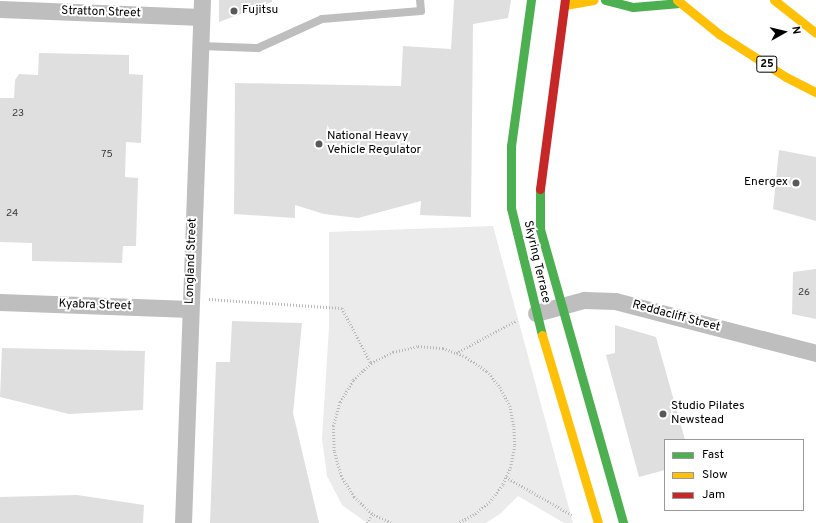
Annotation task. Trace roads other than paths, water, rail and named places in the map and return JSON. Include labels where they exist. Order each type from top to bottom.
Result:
[{"type":"street","name":"Longland Street","points":[[183,523],[202,0]]},
{"type":"street","name":"Skyring Terrace","points":[[531,0],[511,146],[511,208],[536,313],[598,523]]},
{"type":"street","points":[[565,2],[594,0]]},
{"type":"street","points":[[605,0],[633,7],[679,1]]},
{"type":"street","points":[[774,0],[816,33]]},
{"type":"street","name":"25","points":[[679,1],[719,34],[786,77],[816,92]]},
{"type":"street","name":"Skyring Terrace","points":[[565,2],[540,188],[540,229],[623,523]]},
{"type":"street","name":"Stratton Street","points":[[0,9],[202,17]]},
{"type":"street","name":"Reddacliff Street","points":[[536,313],[561,305],[591,300],[615,301],[816,353]]},
{"type":"street","name":"Kyabra Street","points":[[0,302],[190,303]]},
{"type":"lane","points":[[200,46],[258,48],[322,19],[421,11],[420,0]]},
{"type":"place","name":"Fujitsu","points":[[234,11]]},
{"type":"place","name":"National Heavy Vehicle Regulator","points":[[319,144]]},
{"type":"place","name":"Energex","points":[[796,183]]},
{"type":"place","name":"Studio Pilates Newstead","points":[[663,414]]}]
